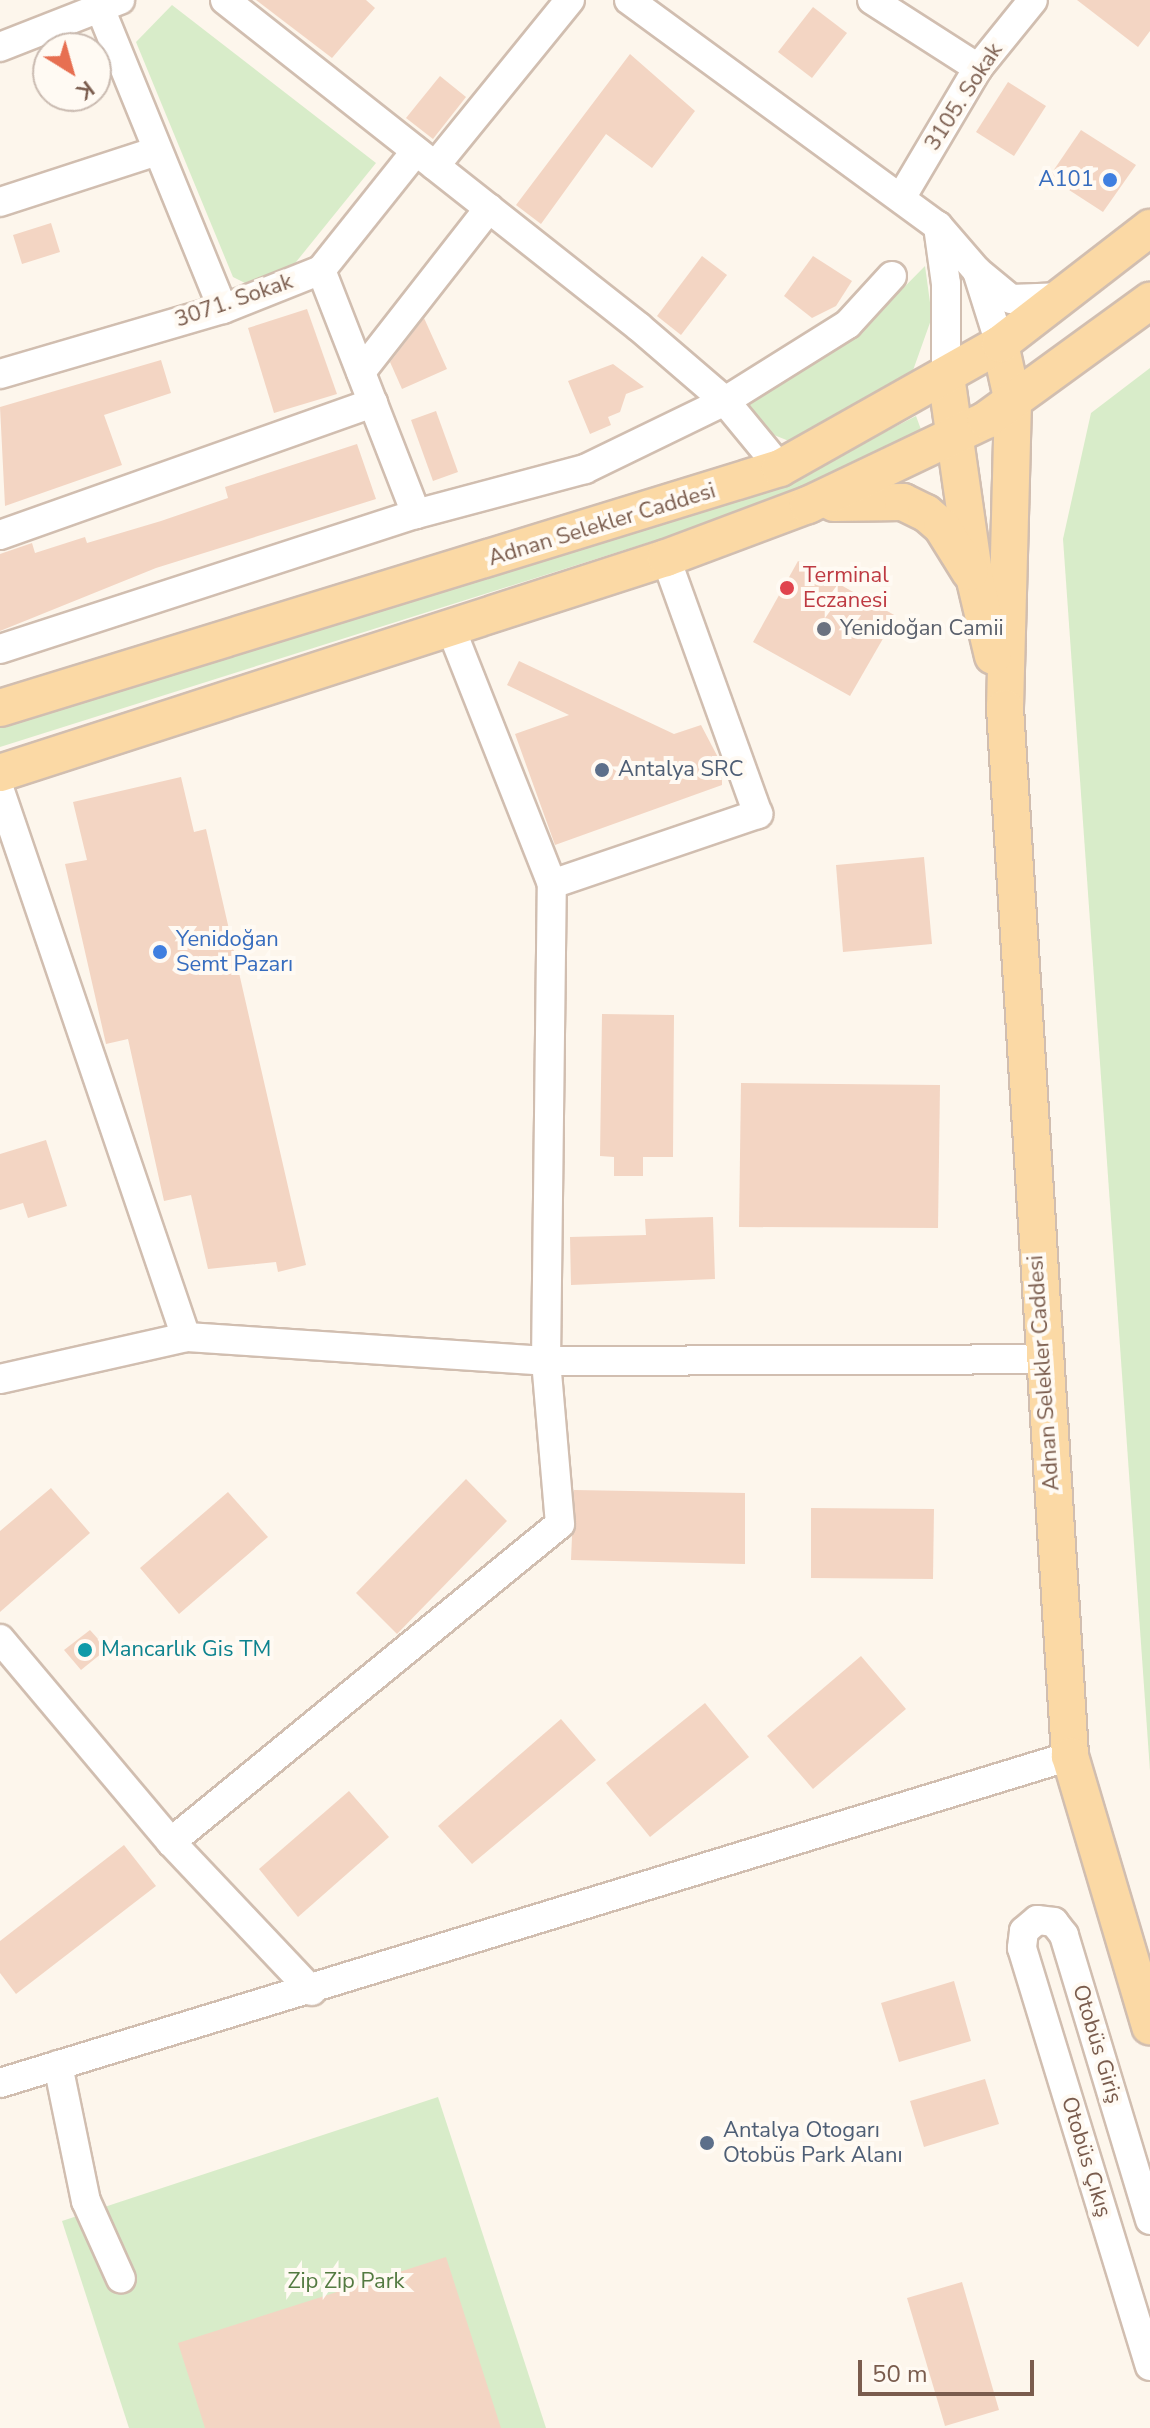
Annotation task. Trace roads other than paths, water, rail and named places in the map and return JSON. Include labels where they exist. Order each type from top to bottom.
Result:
[{"type":"main road","name":"Adnan Selekler Caddesi","points":[[0,708],[780,468],[1000,344],[1065,297],[1150,228]]},
{"type":"main road","name":"Adnan Selekler Caddesi","points":[[0,773],[666,558],[808,505],[958,434],[1013,402],[1150,301]]},
{"type":"main road","points":[[1000,344],[1013,402]]},
{"type":"main road","points":[[946,376],[958,434]]},
{"type":"main road","name":"Adnan Selekler Caddesi","points":[[1013,402],[1005,708],[1070,1756],[1150,2026]]},
{"type":"main road","name":"Adnan Selekler Caddesi","points":[[958,434],[975,580],[1005,708]]},
{"type":"main road","name":"Adnan Selekler Caddesi","points":[[808,505],[903,502],[942,527],[975,580]]},
{"type":"street","name":"3071. Sokak","points":[[0,374],[223,309],[321,270],[570,0]]},
{"type":"street","points":[[872,0],[978,68]]},
{"type":"street","name":"3105. Sokak","points":[[901,198],[978,68],[1033,0]]},
{"type":"street","points":[[639,3],[938,226],[977,271],[1011,299],[1065,297]]},
{"type":"street","points":[[0,47],[110,4],[154,152],[223,309]]},
{"type":"street","points":[[237,4],[725,401],[780,468]]},
{"type":"street","points":[[0,202],[154,152]]},
{"type":"street","points":[[361,372],[489,208]]},
{"type":"street","points":[[938,226],[946,284],[946,376]]},
{"type":"street","points":[[321,270],[416,514]]},
{"type":"street","points":[[977,271],[1000,344]]},
{"type":"street","points":[[0,649],[416,514],[585,469],[725,401],[848,324],[892,276]]},
{"type":"street","points":[[0,535],[373,403]]},
{"type":"street","points":[[552,884],[758,814],[666,558]]},
{"type":"street","points":[[171,1842],[560,1524],[546,1361],[552,884],[450,627]]},
{"type":"street","points":[[0,791],[186,1337]]},
{"type":"street","points":[[0,1379],[186,1337],[546,1361],[1043,1359]]},
{"type":"street","points":[[0,1639],[171,1842],[312,1991]]},
{"type":"street","points":[[0,2083],[312,1991],[1070,1756]]},
{"type":"street","name":"Otobüs Giriş","points":[[1022,1948],[1024,1931],[1037,1920],[1062,1929],[1150,2220]]},
{"type":"street","name":"Otobüs Çıkış","points":[[1022,1948],[1150,2366]]},
{"type":"street","points":[[58,2065],[86,2201],[121,2279]]},
{"type":"place","name":"A101","points":[[1110,180]]},
{"type":"place","name":"Terminal Eczanesi","points":[[787,588]]},
{"type":"place","name":"Yenidoğan Camii","points":[[824,629]]},
{"type":"place","name":"Antalya SRC","points":[[602,770]]},
{"type":"place","name":"Yenidoğan Semt Pazarı","points":[[160,952]]},
{"type":"place","name":"Mancarlık Gis TM","points":[[85,1650]]},
{"type":"place","name":"Antalya Otogarı Otobüs Park Alanı","points":[[707,2143]]},
{"type":"park label","name":"Zip Zip Park","points":[[346,2282]]}]
